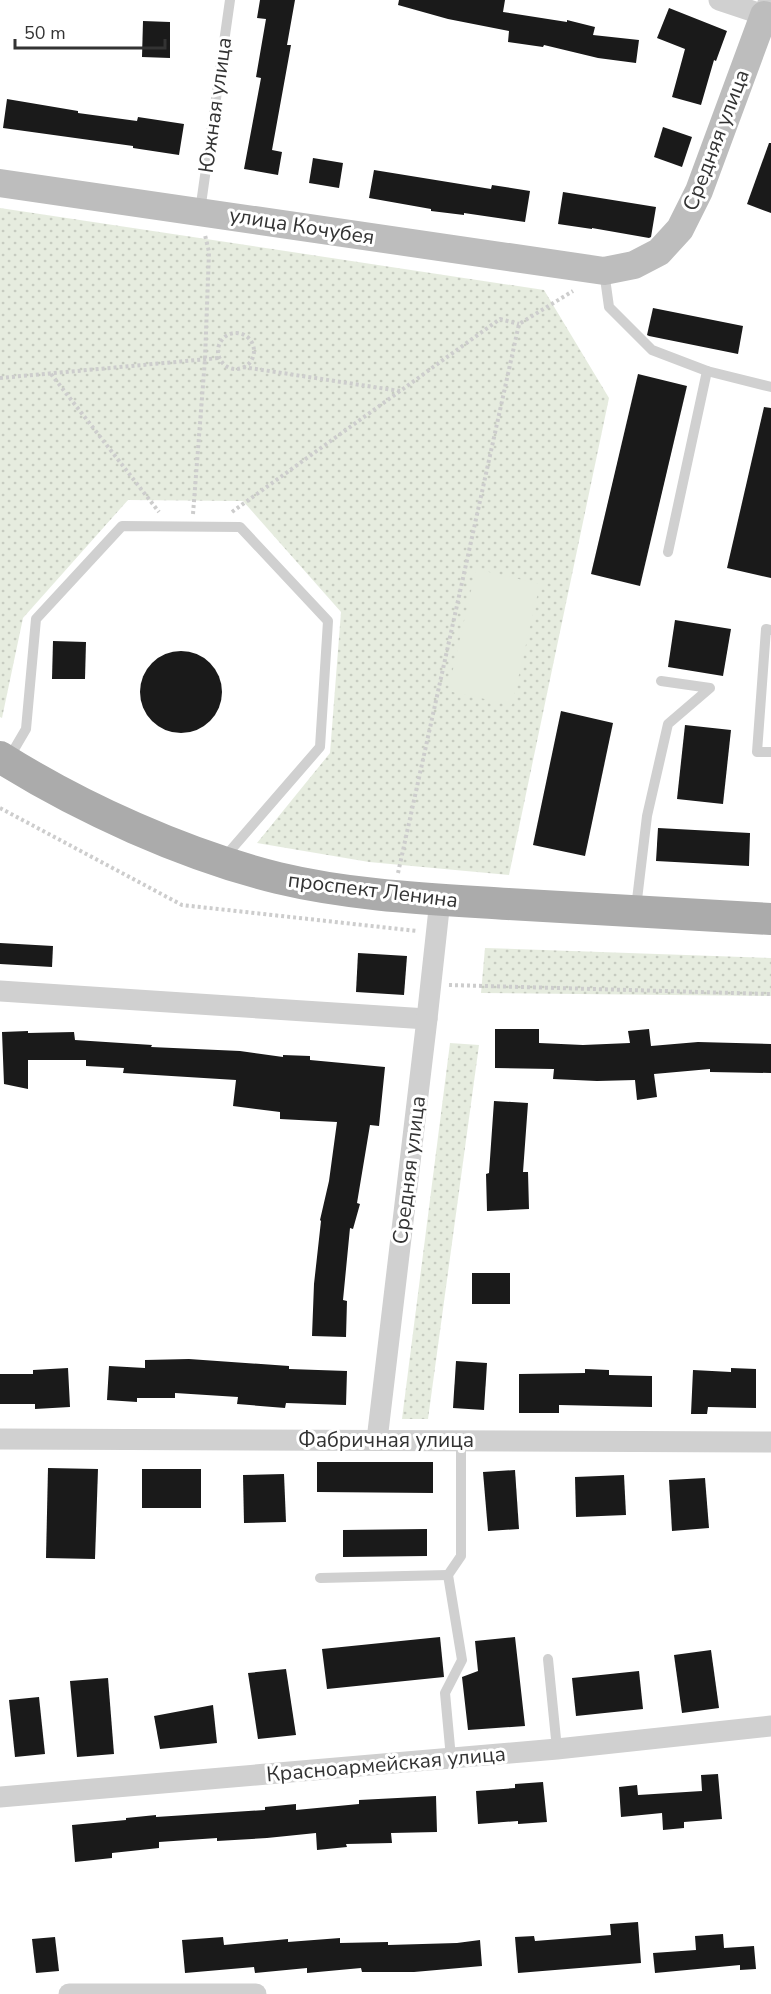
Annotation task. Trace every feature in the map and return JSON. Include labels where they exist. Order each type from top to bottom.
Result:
[{"type":"main road","name":"проспект Ленина","points":[[3,759],[70,797],[134,827],[221,862],[279,878],[341,890],[440,900],[771,919]]},
{"type":"street","points":[[718,0],[768,10]]},
{"type":"street","name":"Средняя улица","points":[[604,271],[634,265],[659,252],[680,229],[699,191],[768,10]]},
{"type":"street","name":"улица Кочубея","points":[[0,183],[604,271]]},
{"type":"street","name":"Средняя улица","points":[[377,1440],[440,900]]},
{"type":"street","points":[[0,991],[427,1019]]},
{"type":"street","name":"Фабричная улица","points":[[0,1439],[771,1442]]},
{"type":"street","name":"Красноармейская улица","points":[[0,1797],[557,1749],[771,1726]]},
{"type":"street","points":[[69,1994],[256,1994]]},
{"type":"lane","name":"Южная улица","points":[[200,211],[230,0]]},
{"type":"lane","points":[[604,271],[609,307],[652,350],[707,371],[771,387]]},
{"type":"lane","points":[[668,552],[707,371]]},
{"type":"lane","points":[[3,759],[26,729],[36,619],[122,526],[240,527],[328,621],[320,747],[221,862]]},
{"type":"lane","points":[[771,630],[766,629],[757,752],[771,752]]},
{"type":"lane","points":[[636,911],[647,816],[668,724],[710,688],[661,681]]},
{"type":"lane","points":[[451,1758],[445,1693],[462,1660],[448,1575],[461,1556],[461,1440]]},
{"type":"lane","points":[[320,1578],[448,1575]]},
{"type":"lane","points":[[548,1659],[557,1749]]},
{"type":"path","points":[[192,527],[205,359],[209,252],[200,211]]},
{"type":"path","points":[[211,527],[500,320],[519,324],[604,271]]},
{"type":"path","points":[[393,895],[519,324]]},
{"type":"path","points":[[243,367],[251,360],[253,349],[249,339],[244,335],[226,336],[219,346],[219,358],[227,366],[233,368],[243,367],[401,391]]},
{"type":"path","points":[[0,378],[219,358]]},
{"type":"path","points":[[51,373],[170,526]]},
{"type":"path","points":[[0,808],[182,905],[436,933]]},
{"type":"path","points":[[430,984],[771,994]]},
{"type":"shaded area","points":[[0,208],[544,290],[609,398],[509,875],[369,862],[257,843],[330,753],[341,612],[243,501],[128,500],[23,618],[2,718],[0,717]]},
{"type":"shaded area","points":[[476,569],[540,584],[512,705],[448,691]]},
{"type":"shaded area","points":[[485,948],[771,958],[771,996],[481,993]]},
{"type":"shaded area","points":[[450,1043],[479,1045],[428,1419],[402,1419]]},
{"type":"building","points":[[260,0],[295,0],[287,45],[291,45],[272,150],[282,152],[278,175],[244,169],[261,78],[256,77],[266,19],[257,18]]},
{"type":"building","points":[[399,0],[505,0],[503,12],[567,22],[567,20],[595,27],[593,35],[639,40],[636,63],[598,58],[544,45],[543,47],[508,42],[509,31],[448,19],[398,5]]},
{"type":"building","points":[[669,8],[727,31],[716,61],[714,60],[701,105],[672,97],[685,49],[657,38]]},
{"type":"building","points":[[143,21],[170,22],[170,58],[142,57]]},
{"type":"building","points":[[7,99],[78,111],[78,113],[137,121],[138,117],[184,124],[179,155],[133,148],[133,146],[3,128]]},
{"type":"building","points":[[663,127],[692,137],[682,167],[654,157]]},
{"type":"building","points":[[769,143],[771,143],[771,213],[747,204]]},
{"type":"building","points":[[313,158],[343,163],[339,188],[309,183]]},
{"type":"building","points":[[374,170],[491,189],[492,185],[530,191],[525,222],[464,213],[464,215],[431,211],[431,209],[369,198]]},
{"type":"building","points":[[563,192],[656,207],[651,237],[558,224]]},
{"type":"building","points":[[653,308],[743,326],[738,354],[647,335]]},
{"type":"building","points":[[638,374],[687,386],[640,586],[591,574]]},
{"type":"building","points":[[764,407],[771,408],[771,578],[727,568]]},
{"type":"building","points":[[675,620],[731,629],[723,676],[668,667]]},
{"type":"building","points":[[53,641],[86,642],[85,679],[52,679]]},
{"type":"building","points":[[181,651],[197,654],[210,663],[219,676],[222,692],[219,708],[210,721],[197,730],[181,733],[165,730],[152,721],[143,708],[140,692],[143,676],[152,663],[165,654]]},
{"type":"building","points":[[561,711],[613,723],[585,856],[533,845]]},
{"type":"building","points":[[685,725],[731,730],[723,804],[677,799]]},
{"type":"building","points":[[658,828],[750,833],[749,866],[656,861]]},
{"type":"building","points":[[0,943],[53,946],[52,967],[0,964]]},
{"type":"building","points":[[358,953],[407,956],[404,995],[356,992]]},
{"type":"building","points":[[495,1029],[539,1029],[539,1043],[583,1045],[630,1043],[628,1031],[649,1029],[651,1046],[698,1042],[771,1044],[771,1073],[710,1072],[710,1069],[654,1074],[657,1097],[637,1100],[635,1080],[553,1079],[554,1069],[495,1068]]},
{"type":"building","points":[[28,1031],[28,1033],[74,1032],[75,1040],[152,1045],[151,1047],[240,1051],[283,1057],[283,1055],[310,1056],[310,1060],[385,1067],[379,1126],[370,1125],[357,1203],[360,1204],[353,1229],[350,1228],[343,1300],[347,1301],[346,1337],[312,1336],[320,1220],[329,1181],[337,1122],[280,1119],[280,1112],[233,1106],[236,1080],[123,1073],[124,1068],[86,1066],[86,1060],[28,1060],[28,1089],[4,1084],[2,1032]]},
{"type":"building","points":[[494,1101],[528,1103],[523,1172],[528,1172],[529,1209],[487,1211],[486,1174],[489,1173]]},
{"type":"building","points":[[472,1273],[510,1273],[510,1304],[472,1304]]},
{"type":"building","points":[[189,1359],[289,1366],[289,1369],[347,1371],[346,1405],[286,1403],[285,1408],[237,1404],[238,1397],[175,1393],[175,1398],[137,1398],[137,1402],[107,1400],[109,1366],[145,1368],[145,1360]]},
{"type":"building","points":[[456,1361],[487,1363],[484,1410],[453,1408]]},
{"type":"building","points":[[68,1368],[70,1407],[35,1409],[35,1404],[0,1404],[0,1374],[33,1374],[33,1370]]},
{"type":"building","points":[[731,1368],[756,1369],[756,1408],[708,1407],[707,1414],[691,1414],[693,1370],[731,1372]]},
{"type":"building","points":[[585,1369],[609,1370],[609,1375],[652,1376],[652,1407],[559,1405],[559,1413],[519,1413],[519,1374],[585,1373]]},
{"type":"building","points":[[317,1462],[433,1462],[433,1493],[317,1492]]},
{"type":"building","points":[[48,1468],[98,1469],[95,1559],[46,1558]]},
{"type":"building","points":[[142,1469],[201,1469],[201,1508],[142,1508]]},
{"type":"building","points":[[515,1470],[519,1529],[488,1531],[483,1472]]},
{"type":"building","points":[[284,1474],[286,1522],[244,1523],[243,1475]]},
{"type":"building","points":[[624,1475],[626,1515],[576,1517],[575,1477]]},
{"type":"building","points":[[705,1478],[709,1528],[672,1531],[669,1480]]},
{"type":"building","points":[[427,1529],[427,1556],[343,1557],[343,1530]]},
{"type":"building","points":[[440,1637],[444,1677],[327,1689],[322,1649]]},
{"type":"building","points":[[515,1637],[525,1726],[468,1730],[462,1677],[478,1671],[475,1641]]},
{"type":"building","points":[[711,1650],[719,1708],[682,1713],[674,1655]]},
{"type":"building","points":[[286,1669],[296,1735],[258,1739],[248,1673]]},
{"type":"building","points":[[639,1671],[643,1709],[576,1716],[572,1678]]},
{"type":"building","points":[[108,1678],[114,1754],[77,1757],[70,1681]]},
{"type":"building","points":[[39,1697],[45,1754],[15,1757],[9,1700]]},
{"type":"building","points":[[213,1705],[217,1743],[160,1749],[154,1716]]},
{"type":"building","points":[[718,1774],[722,1819],[684,1822],[684,1828],[663,1830],[662,1813],[621,1817],[619,1787],[637,1785],[638,1795],[702,1791],[701,1775]]},
{"type":"building","points":[[543,1782],[547,1822],[518,1824],[518,1821],[478,1824],[476,1791],[515,1788],[515,1784]]},
{"type":"building","points":[[436,1796],[437,1832],[391,1833],[392,1843],[346,1844],[347,1847],[317,1850],[316,1833],[217,1841],[217,1838],[159,1842],[159,1848],[112,1853],[112,1858],[75,1862],[72,1825],[156,1815],[156,1817],[265,1810],[265,1807],[296,1804],[296,1810],[359,1804],[359,1800]]},
{"type":"building","points":[[638,1922],[641,1963],[518,1973],[515,1937],[534,1936],[535,1941],[611,1935],[610,1924]]},
{"type":"building","points":[[723,1934],[724,1948],[754,1946],[756,1969],[740,1970],[740,1965],[655,1973],[653,1953],[696,1950],[695,1936]]},
{"type":"building","points":[[55,1937],[59,1971],[36,1973],[32,1939]]},
{"type":"building","points":[[223,1937],[224,1945],[288,1939],[288,1942],[340,1938],[340,1943],[388,1942],[388,1945],[480,1940],[482,1966],[414,1972],[362,1972],[361,1968],[307,1973],[307,1968],[255,1973],[254,1967],[185,1973],[182,1940]]}]
